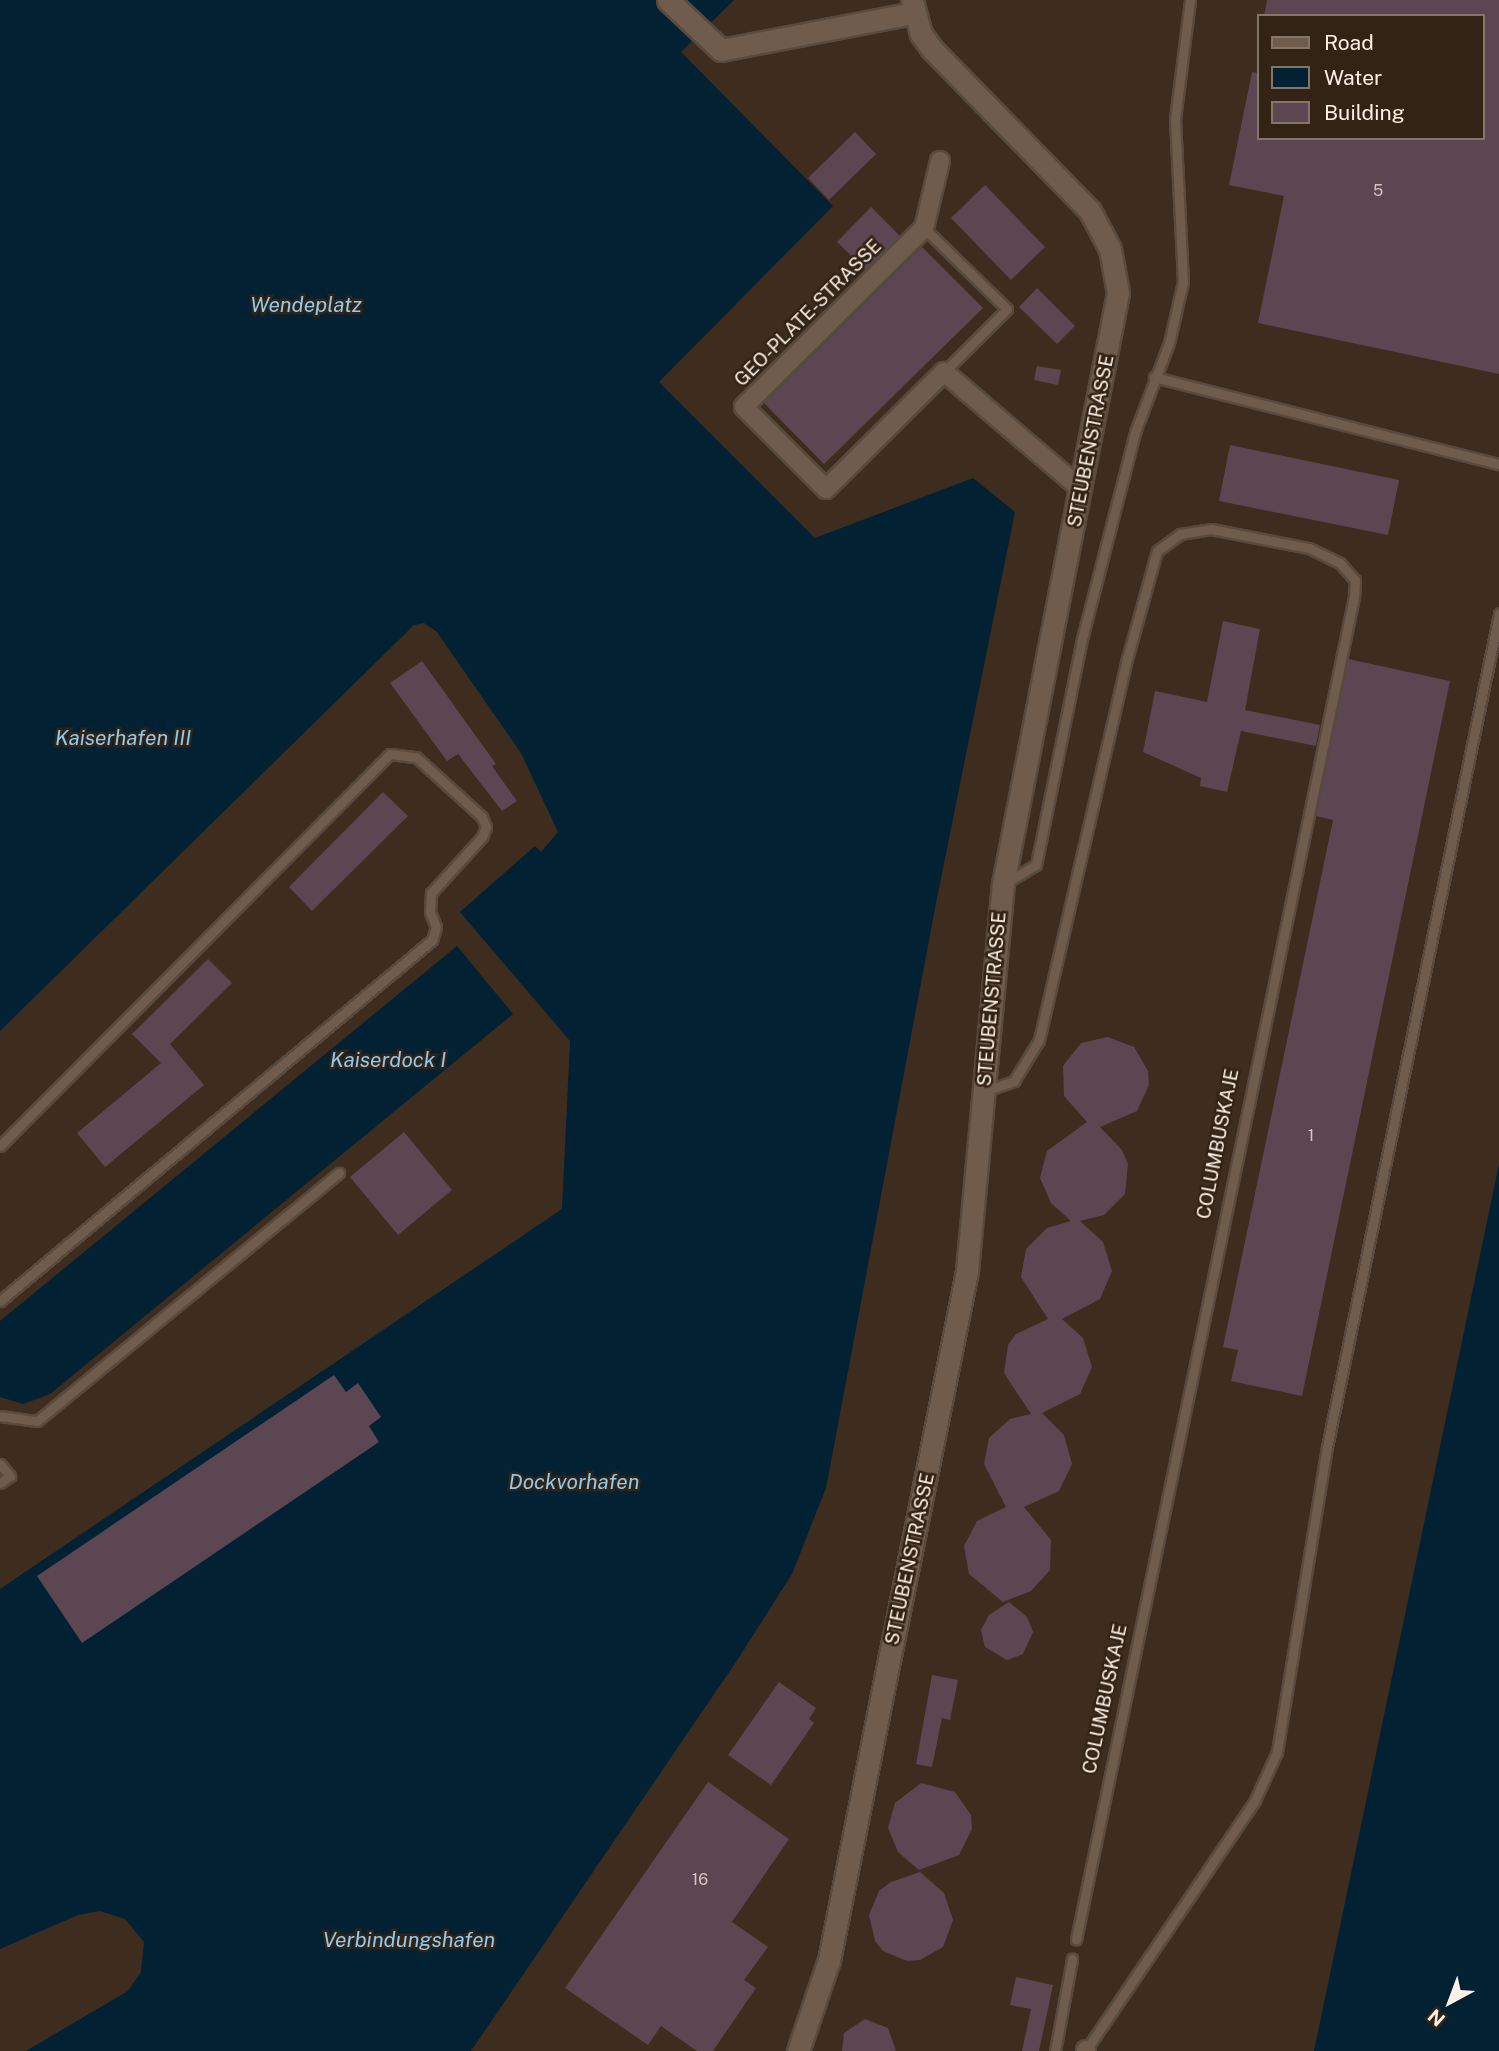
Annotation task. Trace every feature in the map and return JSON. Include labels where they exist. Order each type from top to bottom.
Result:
[{"type":"street","points":[[668,0],[721,50],[753,45],[913,7]]},
{"type":"street","name":"STEUBENSTRASSE","points":[[798,2051],[829,1960],[967,1271],[1003,884],[1116,317],[1118,293],[1110,248],[1090,211],[932,50],[913,7]]},
{"type":"street","points":[[924,228],[940,161]]},
{"type":"street","name":"GEO-PLATE-STRASSE","points":[[924,228],[744,407],[826,489],[944,372]]},
{"type":"street","points":[[944,372],[1081,489]]},
{"type":"lane","points":[[1003,884],[1036,865],[1082,639],[1135,432],[1169,343],[1183,282],[1175,119],[1190,0]]},
{"type":"lane","name":"GEO-PLATE-STRASSE","points":[[924,228],[1007,309],[944,372]]},
{"type":"lane","points":[[1154,377],[1499,464]]},
{"type":"lane","name":"COLUMBUSKAJE","points":[[983,1092],[1014,1081],[1039,1040],[1152,561],[1168,541],[1194,530],[1211,528],[1309,548],[1340,562],[1355,580],[1076,1940]]},
{"type":"lane","points":[[1086,2051],[1255,1800],[1277,1752],[1327,1447],[1499,614]]},
{"type":"lane","points":[[0,1146],[390,754],[416,757],[482,817],[486,827],[482,837],[431,894],[430,912],[436,926],[432,940],[0,1301]]},
{"type":"lane","points":[[0,1416],[37,1421],[338,1173]]},
{"type":"lane","points":[[0,1464],[10,1476],[0,1483]]},
{"type":"lane","points":[[1055,2051],[1072,1959]]},
{"type":"water","points":[[0,0],[734,0],[681,52],[833,206],[659,382],[815,538],[973,478],[1015,512],[937,898],[826,1488],[792,1574],[736,1662],[471,2051],[26,2051],[128,1991],[141,1972],[144,1942],[125,1919],[100,1911],[78,1915],[0,1949],[0,1589],[562,1209],[570,1041],[460,912],[535,846],[541,852],[558,832],[521,753],[437,632],[424,623],[414,625],[0,1031]]},
{"type":"water","name":"Kaiserdock I","points":[[457,946],[513,1014],[50,1394],[23,1404],[0,1397],[0,1321]]},
{"type":"water","points":[[1499,1164],[1499,2051],[1314,2051]]},
{"type":"building","points":[[1267,0],[1499,0],[1499,374],[1258,323],[1284,196],[1229,185],[1252,72],[1258,73],[1258,140],[1485,140],[1485,14],[1264,14]]},
{"type":"building","points":[[855,132],[876,154],[829,200],[808,178]]},
{"type":"building","points":[[985,185],[1045,247],[1011,280],[951,218]]},
{"type":"building","points":[[871,207],[900,236],[866,270],[837,242]]},
{"type":"building","points":[[922,247],[983,308],[824,464],[764,403]]},
{"type":"building","points":[[1037,288],[1075,326],[1057,344],[1019,307]]},
{"type":"building","points":[[1037,366],[1061,370],[1058,385],[1034,380]]},
{"type":"building","points":[[1230,445],[1399,480],[1388,535],[1219,501]]},
{"type":"building","points":[[1223,621],[1260,629],[1245,710],[1320,725],[1316,746],[1241,731],[1227,792],[1200,786],[1201,778],[1143,752],[1155,691],[1207,702]]},
{"type":"building","points":[[1348,659],[1450,681],[1302,1396],[1231,1381],[1238,1350],[1223,1347],[1333,820],[1316,816]]},
{"type":"building","points":[[422,661],[496,764],[492,766],[517,801],[502,811],[458,754],[447,761],[390,683]]},
{"type":"building","points":[[383,792],[408,816],[312,911],[289,887]]},
{"type":"building","points":[[208,959],[232,983],[170,1044],[204,1085],[105,1167],[77,1133],[161,1063],[132,1034]]},
{"type":"building","points":[[1108,1037],[1134,1047],[1148,1071],[1149,1085],[1137,1111],[1100,1127],[1122,1150],[1128,1164],[1125,1194],[1104,1215],[1080,1221],[1103,1242],[1112,1271],[1100,1299],[1062,1319],[1083,1338],[1092,1367],[1080,1394],[1042,1413],[1064,1435],[1072,1464],[1059,1491],[1024,1507],[1051,1540],[1050,1570],[1031,1591],[1003,1602],[969,1574],[964,1546],[977,1521],[1006,1507],[984,1464],[989,1438],[1010,1419],[1031,1414],[1004,1373],[1008,1345],[1016,1334],[1048,1319],[1021,1277],[1026,1249],[1047,1228],[1071,1221],[1051,1203],[1040,1178],[1047,1151],[1087,1122],[1064,1096],[1063,1066],[1081,1043]]},
{"type":"building","points":[[404,1132],[452,1190],[398,1235],[350,1177]]},
{"type":"building","points":[[334,1375],[346,1392],[358,1383],[381,1417],[369,1426],[379,1442],[82,1643],[37,1576]]},
{"type":"building","points":[[1009,1602],[1027,1617],[1033,1632],[1023,1654],[1007,1660],[985,1647],[981,1630],[989,1615]]},
{"type":"building","points":[[932,1675],[958,1680],[950,1720],[942,1718],[932,1767],[916,1764]]},
{"type":"building","points":[[779,1682],[816,1708],[809,1719],[814,1723],[771,1785],[728,1755]]},
{"type":"building","points":[[708,1782],[789,1839],[732,1922],[768,1947],[744,1980],[756,1988],[713,2051],[697,2051],[661,2026],[648,2045],[565,1988]]},
{"type":"building","points":[[921,1783],[955,1792],[971,1815],[972,1829],[959,1855],[919,1870],[898,1852],[888,1828],[895,1803]]},
{"type":"building","points":[[920,1872],[944,1893],[953,1920],[943,1947],[920,1960],[907,1961],[883,1951],[875,1941],[869,1915],[879,1891],[891,1882]]},
{"type":"building","points":[[1016,1977],[1053,1985],[1039,2051],[1022,2051],[1031,2009],[1010,2005]]},
{"type":"building","points":[[865,2019],[888,2028],[896,2051],[842,2051],[844,2033]]},
{"type":"water label","name":"Wendeplatz","points":[[306,305]]},
{"type":"water label","name":"Kaiserhafen III","points":[[123,738]]},
{"type":"water label","name":"Dockvorhafen","points":[[574,1482]]},
{"type":"water label","name":"Verbindungshafen","points":[[409,1940]]}]
